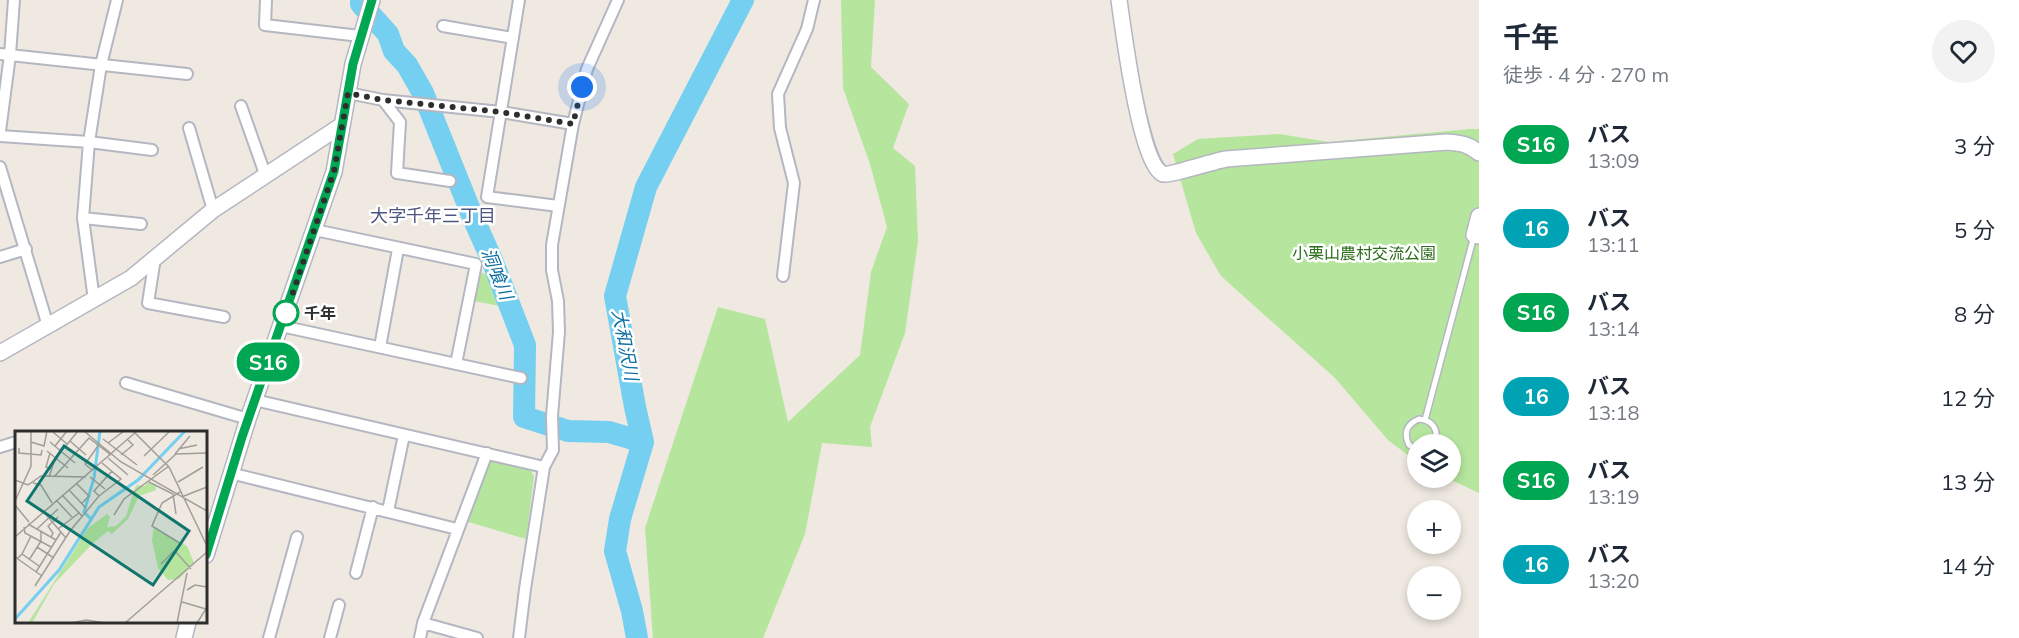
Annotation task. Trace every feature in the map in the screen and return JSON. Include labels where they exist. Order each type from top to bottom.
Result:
[{"type":"street","points":[[0,131],[5,54],[14,0]]},
{"type":"street","points":[[93,300],[82,218],[89,142],[100,65],[117,0]]},
{"type":"street","points":[[266,0],[266,25],[360,36]]},
{"type":"street","points":[[207,547],[210,522],[230,473],[334,171],[360,36],[372,0]]},
{"type":"street","points":[[519,0],[487,197],[558,207]]},
{"type":"street","points":[[519,638],[544,467],[553,450],[552,416],[560,332],[558,302],[552,270],[552,245],[573,124],[587,69],[618,0]]},
{"type":"street","points":[[783,276],[794,183],[780,128],[778,94],[807,29],[814,0]]},
{"type":"street","points":[[1119,0],[1140,122],[1155,167],[1163,174],[1173,174],[1208,162],[1226,159],[1447,142],[1461,143],[1472,147],[1479,153]]},
{"type":"street","points":[[443,26],[513,38]]},
{"type":"street","points":[[5,54],[187,74]]},
{"type":"street","points":[[348,93],[383,100],[501,112],[573,124]]},
{"type":"street","points":[[383,100],[400,122],[397,173],[450,181]]},
{"type":"street","points":[[241,106],[265,174]]},
{"type":"street","points":[[0,353],[131,278],[213,210],[342,125]]},
{"type":"street","points":[[189,128],[213,210]]},
{"type":"street","points":[[0,136],[89,142],[152,150]]},
{"type":"street","points":[[0,167],[48,326]]},
{"type":"street","points":[[1477,235],[1479,216]]},
{"type":"street","points":[[82,218],[141,224]]},
{"type":"street","points":[[315,230],[476,264],[456,364]]},
{"type":"street","points":[[0,256],[26,249]]},
{"type":"street","points":[[380,347],[398,249]]},
{"type":"street","points":[[155,258],[148,303],[224,317]]},
{"type":"street","points":[[281,326],[521,378]]},
{"type":"street","points":[[126,383],[248,419]]},
{"type":"street","points":[[255,400],[544,467]]},
{"type":"street","points":[[388,511],[404,435]]},
{"type":"street","points":[[0,447],[15,442]]},
{"type":"street","points":[[420,638],[423,623],[457,529],[487,453]]},
{"type":"street","points":[[230,473],[457,529]]},
{"type":"street","points":[[356,573],[373,507]]},
{"type":"street","points":[[269,638],[297,537]]},
{"type":"street","points":[[330,638],[339,605]]},
{"type":"street","points":[[184,638],[188,623]]},
{"type":"street","points":[[423,623],[477,638]]},
{"type":"lane","points":[[1425,420],[1477,235]]},
{"type":"lane","points":[[1407,436],[1406,432],[1413,422],[1425,420],[1436,428],[1437,434]]},
{"type":"green space","points":[[841,0],[875,0],[871,67],[909,104],[893,148],[915,166],[918,241],[905,333],[870,427],[872,447],[822,443],[805,534],[763,638],[653,638],[645,528],[718,307],[765,319],[788,422],[860,355],[871,272],[887,227],[870,164],[843,88]]},
{"type":"green space","name":"小栗山農村交流公園","points":[[1479,129],[1479,493],[1461,485],[1461,434],[1407,434],[1407,454],[1388,440],[1335,378],[1221,276],[1196,233],[1173,154],[1198,139],[1279,134],[1329,142]]},
{"type":"green space","points":[[480,273],[495,275],[505,307],[474,301]]},
{"type":"green space","points":[[494,459],[528,467],[534,476],[526,539],[465,521],[487,465]]},
{"type":"waterway","name":"洞喰川","points":[[361,0],[361,4],[388,34],[394,51],[407,65],[423,93],[492,260],[525,345],[524,417],[568,431],[609,432],[643,442]]},
{"type":"waterway","name":"大和沢川","points":[[637,638],[615,551],[620,519],[643,442],[615,296],[646,187],[743,0]]},
{"type":"bus line","name":"S16","points":[[207,551],[242,437],[334,171],[353,64],[372,0]]},
{"type":"place","name":"千年","points":[[286,313]]},
{"type":"district","name":"大字千年三丁目","points":[[433,216]]},
{"type":"route","points":[[286,313],[334,171],[348,93],[383,100],[501,112],[573,124],[582,87]]}]
